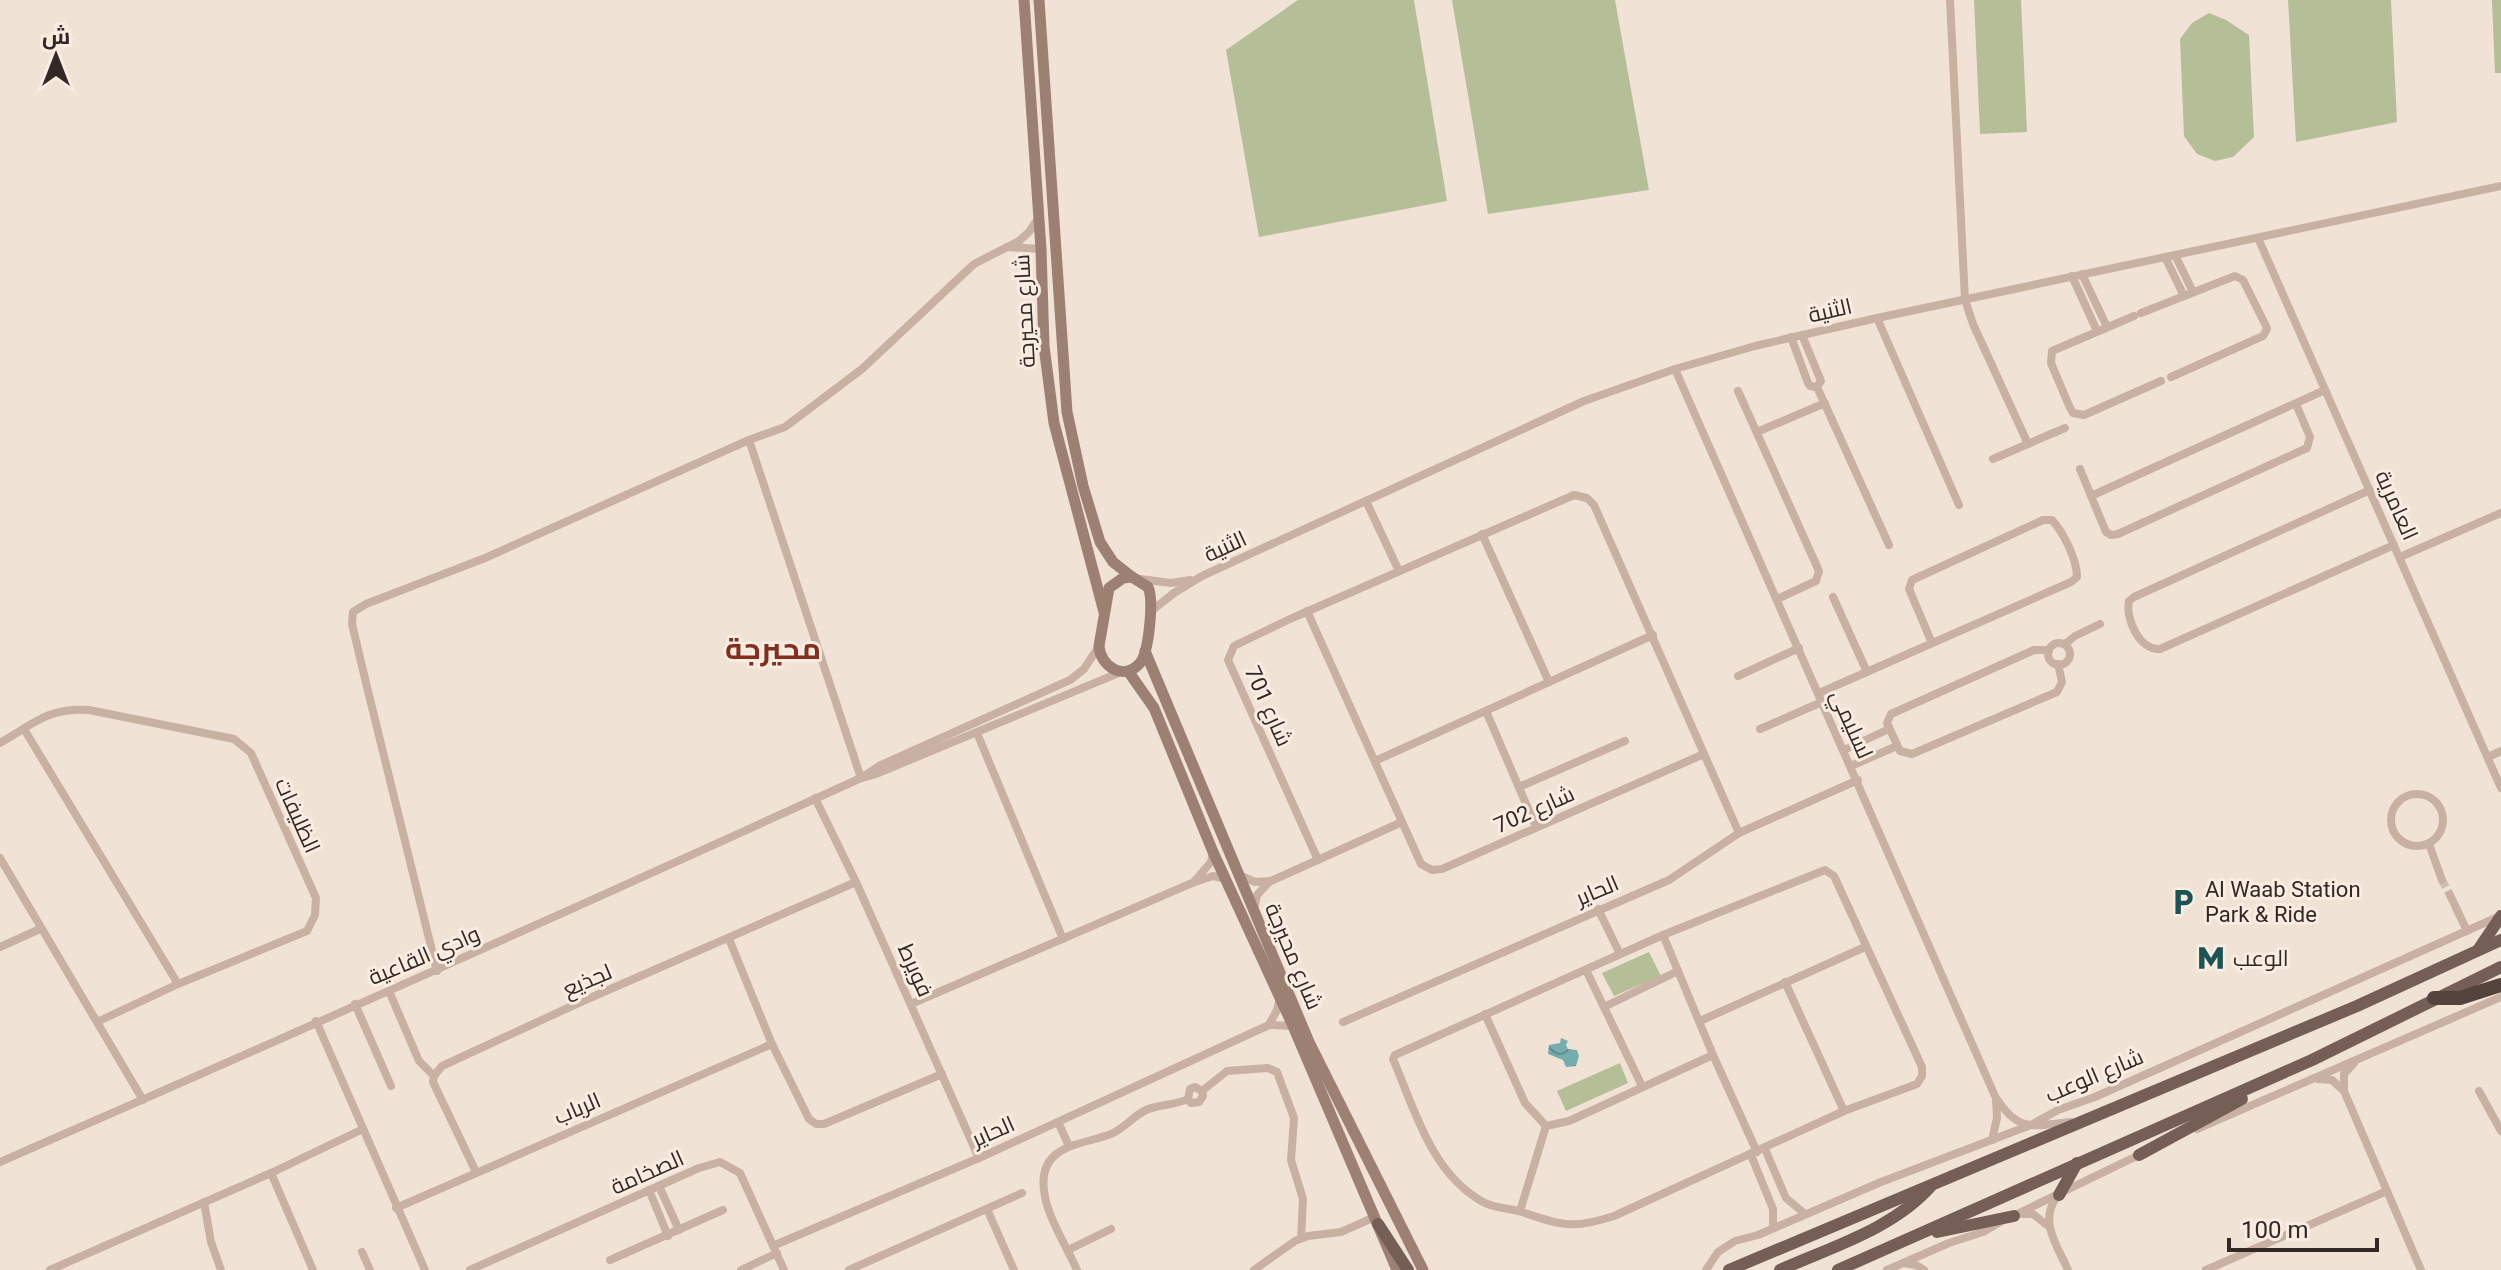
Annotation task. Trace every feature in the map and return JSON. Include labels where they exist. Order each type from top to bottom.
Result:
[{"type":"highway","points":[[2434,998],[2460,998],[2501,985]]},
{"type":"main road","points":[[2477,951],[2501,916]]},
{"type":"main road","name":"شارع الوعب","points":[[1729,1270],[2357,1006],[2501,940]]},
{"type":"main road","points":[[2139,1155],[2312,1060],[2501,967]]},
{"type":"main road","points":[[1838,1270],[2312,1060]]},
{"type":"main road","points":[[2059,1195],[2077,1163]]},
{"type":"main road","points":[[1780,1270],[1891,1220],[1933,1184]]},
{"type":"main road","points":[[1910,1238],[2014,1216]]},
{"type":"main road","points":[[1377,1221],[1408,1270]]},
{"type":"street","name":"شارع محيرجة","points":[[1024,0],[1041,249],[1044,346],[1054,423],[1104,612]]},
{"type":"street","name":"شارع محيرجة","points":[[1039,0],[1067,412],[1074,451],[1100,542],[1113,562],[1135,578]]},
{"type":"street","points":[[1950,0],[1965,300],[2028,444]]},
{"type":"street","name":"الثنية","points":[[1150,612],[1202,576],[1584,401],[1675,369],[1791,337],[2501,186]]},
{"type":"street","points":[[437,971],[352,624],[353,612],[785,427],[862,369],[974,264],[1029,232],[1039,217]]},
{"type":"street","name":"العامرية","points":[[2258,238],[2501,788]]},
{"type":"street","points":[[1006,247],[1055,248]]},
{"type":"street","points":[[2170,256],[2193,292]]},
{"type":"street","points":[[2170,256],[2184,296]]},
{"type":"street","points":[[2077,275],[2107,327]]},
{"type":"street","points":[[2077,275],[2097,331]]},
{"type":"street","points":[[2161,381],[2084,415],[2073,413],[2050,357],[2057,347],[2193,292],[2235,276],[2240,277],[2266,326],[2266,333],[2171,377]]},
{"type":"street","points":[[1877,318],[1959,505]]},
{"type":"street","points":[[1802,335],[1820,378],[1817,387],[1889,545]]},
{"type":"street","points":[[1791,337],[1808,383],[1817,387]]},
{"type":"street","name":"لسليمي","points":[[1675,369],[1995,1096],[2011,1118],[2031,1125]]},
{"type":"street","points":[[2091,496],[2325,390]]},
{"type":"street","points":[[1738,391],[1819,571],[1816,581],[1777,599]]},
{"type":"street","points":[[1757,432],[1825,403]]},
{"type":"street","points":[[2080,469],[2106,532],[2118,534],[2307,448],[2310,437],[2296,404]]},
{"type":"street","points":[[1993,459],[2065,428]]},
{"type":"street","points":[[749,440],[861,778]]},
{"type":"street","points":[[2370,490],[2134,597],[2129,601],[2127,610],[2143,645],[2150,650],[2160,649],[2394,545]]},
{"type":"street","name":"شارع 701","points":[[1318,860],[1228,660],[1239,642],[1570,496],[1587,498],[1594,505],[1653,635]]},
{"type":"street","points":[[1366,501],[1399,571]]},
{"type":"street","points":[[2400,557],[2501,513]]},
{"type":"street","points":[[1760,729],[1867,672],[1932,643],[2077,577],[2077,569],[2058,526],[2052,520],[2043,520],[1912,580],[1909,589],[1932,643]]},
{"type":"street","points":[[1482,534],[1549,682]]},
{"type":"street","name":"الثنية","points":[[1135,578],[1171,583],[1202,576]]},
{"type":"street","points":[[1099,646],[1109,588],[1123,578],[1135,578],[1150,592],[1150,612],[1145,651],[1140,664],[1124,671]]},
{"type":"street","points":[[1833,597],[1867,672]]},
{"type":"street","points":[[1255,914],[1257,895],[1271,881],[1402,822],[1307,611]]},
{"type":"street","points":[[2049,650],[2054,644],[2065,644],[2100,624]]},
{"type":"street","points":[[1375,761],[1653,635],[1739,833]]},
{"type":"street","points":[[2049,650],[2051,661],[2065,663],[2070,657],[2070,650],[2065,644]]},
{"type":"street","name":"شارع محيرجة","points":[[1099,646],[1099,653],[1107,666],[1124,671],[1154,708],[1213,852],[1293,1026],[1397,1270]]},
{"type":"street","name":"وادي القاعية","points":[[861,778],[874,768],[1070,680],[1084,669],[1099,646]]},
{"type":"street","points":[[1738,676],[1799,648]]},
{"type":"street","points":[[2049,650],[2034,650],[1891,714],[1887,720],[1897,746],[1903,754],[1912,754],[2052,694],[2061,689],[2058,664]]},
{"type":"street","name":"شارع محيرجة","points":[[1145,651],[1309,1042],[1423,1270]]},
{"type":"street","name":"وادي القاعية","points":[[0,1162],[316,1021],[437,971],[815,798],[1124,671]]},
{"type":"street","name":"الظليفات","points":[[0,743],[61,709],[89,710],[228,737],[251,753],[316,898],[313,924],[307,931],[178,984],[99,1021]]},
{"type":"street","points":[[1486,711],[1536,827]]},
{"type":"street","points":[[24,729],[178,984]]},
{"type":"street","points":[[1844,750],[1889,729]]},
{"type":"street","points":[[977,733],[1063,939]]},
{"type":"street","points":[[1519,787],[1625,741]]},
{"type":"street","points":[[1851,766],[1897,746]]},
{"type":"street","points":[[2488,757],[2501,751]]},
{"type":"street","name":"شارع 702","points":[[1402,822],[1421,864],[1432,870],[1442,869],[1704,754]]},
{"type":"street","points":[[2493,770],[2501,764]]},
{"type":"street","name":"الحاير","points":[[1343,1022],[1669,880],[1739,833],[1858,780]]},
{"type":"street","points":[[2412,794],[2425,794],[2436,800],[2443,811],[2444,824],[2439,836],[2429,844],[2416,847],[2404,843],[2395,834],[2391,822],[2392,809],[2400,799],[2412,794]]},
{"type":"street","name":"فويرط","points":[[815,798],[856,882],[979,1158]]},
{"type":"street","points":[[2429,844],[2442,880]]},
{"type":"street","points":[[1192,883],[1211,862],[1213,852]]},
{"type":"street","points":[[0,858],[143,1100]]},
{"type":"street","points":[[1825,870],[1834,876],[1923,1072],[1917,1084],[1844,1111],[1598,1221],[1577,1225],[1556,1224],[1520,1211],[1486,1204],[1438,1160],[1393,1059],[1395,1055],[1620,954],[1825,870]]},
{"type":"street","points":[[1238,875],[1250,881],[1271,881]]},
{"type":"street","points":[[911,1004],[1192,883],[1213,876],[1226,879]]},
{"type":"street","name":"لجذيع","points":[[434,1076],[442,1066],[583,1001],[856,882]]},
{"type":"street","points":[[2450,895],[2467,931]]},
{"type":"street","points":[[1598,909],[1620,954]]},
{"type":"street","name":"شارع الوعب","points":[[1706,1270],[1718,1252],[1729,1244],[2031,1125],[2058,1110],[2095,1097],[2501,916]]},
{"type":"street","points":[[0,947],[40,929]]},
{"type":"street","points":[[1663,935],[1758,1152],[1786,1198],[1805,1214]]},
{"type":"street","points":[[729,939],[772,1044],[809,1119],[816,1124],[824,1124],[942,1074]]},
{"type":"street","points":[[1700,1021],[1865,947]]},
{"type":"street","points":[[1586,970],[1642,1086]]},
{"type":"street","points":[[1604,1007],[1678,971]]},
{"type":"street","points":[[1785,982],[1844,1111]]},
{"type":"street","points":[[389,991],[419,1061],[434,1076],[433,1082],[476,1172]]},
{"type":"street","points":[[1887,1270],[1983,1232],[2139,1155],[2501,997]]},
{"type":"street","points":[[1269,1025],[1280,998]]},
{"type":"street","points":[[355,1004],[391,1086]]},
{"type":"street","points":[[1485,1014],[1525,1103],[1546,1126]]},
{"type":"street","points":[[316,1021],[425,1270]]},
{"type":"street","name":"الحاير","points":[[741,1270],[776,1249],[1269,1025],[1293,1026]]},
{"type":"street","name":"الرباب","points":[[396,1208],[772,1044]]},
{"type":"street","points":[[1546,1126],[1569,1121],[1713,1055]]},
{"type":"street","points":[[2356,1061],[2344,1074],[2344,1091],[2421,1270]]},
{"type":"street","points":[[1077,1270],[1048,1205],[1043,1184],[1049,1165],[1069,1146],[1122,1129],[1147,1109],[1171,1106],[1188,1099],[1191,1103],[1199,1102],[1202,1091],[1227,1071],[1268,1068],[1277,1072],[1294,1118],[1291,1160],[1303,1199],[1301,1238]]},
{"type":"street","points":[[2313,1079],[2332,1080],[2344,1091]]},
{"type":"street","points":[[2479,1091],[2501,1131]]},
{"type":"street","name":"لسليمي","points":[[1992,1140],[1997,1118],[1995,1096]]},
{"type":"street","points":[[2031,1125],[2084,1121]]},
{"type":"street","points":[[1058,1122],[1069,1146]]},
{"type":"street","points":[[1520,1211],[1546,1126]]},
{"type":"street","points":[[50,1270],[64,1267],[363,1129]]},
{"type":"street","points":[[1758,1152],[1773,1209],[1773,1228]]},
{"type":"street","name":"الصخامة","points":[[470,1270],[711,1163],[720,1162],[740,1173],[784,1270]]},
{"type":"street","points":[[271,1173],[313,1270]]},
{"type":"street","points":[[659,1186],[679,1230]]},
{"type":"street","points":[[649,1190],[668,1236]]},
{"type":"street","points":[[2209,1269],[2387,1191]]},
{"type":"street","points":[[849,1270],[1022,1193]]},
{"type":"street","points":[[2059,1195],[2049,1209],[2049,1226],[2068,1270]]},
{"type":"street","points":[[204,1202],[211,1242],[221,1270]]},
{"type":"street","points":[[987,1209],[1014,1270]]},
{"type":"street","points":[[610,1260],[723,1210]]},
{"type":"street","points":[[2014,1216],[2033,1214],[2049,1226]]},
{"type":"street","points":[[1254,1270],[1301,1238],[1341,1232],[1377,1221]]},
{"type":"street","points":[[1068,1250],[1111,1229]]},
{"type":"street","points":[[362,1252],[370,1270]]},
{"type":"street","points":[[1904,1263],[1926,1270],[1931,1252]]},
{"type":"green space","points":[[1298,0],[1414,0],[1447,201],[1259,237],[1226,50]]},
{"type":"green space","points":[[1452,0],[1615,0],[1649,190],[1488,214]]},
{"type":"green space","points":[[1974,0],[2021,0],[2027,132],[1980,134]]},
{"type":"green space","points":[[2288,0],[2391,0],[2397,122],[2296,142]]},
{"type":"green space","points":[[2492,0],[2501,0],[2501,73],[2495,73]]},
{"type":"green space","points":[[2209,13],[2249,35],[2254,137],[2233,157],[2215,161],[2197,154],[2184,136],[2180,39],[2192,23]]},
{"type":"green space","points":[[1649,952],[1661,976],[1614,996],[1602,973]]},
{"type":"green space","points":[[1620,1063],[1628,1083],[1566,1111],[1557,1091]]},
{"type":"water","points":[[1561,1038],[1568,1041],[1568,1049],[1577,1050],[1576,1066],[1566,1067],[1563,1060],[1548,1054],[1549,1045],[1560,1043]]},
{"type":"tunnel","points":[[2442,880],[2450,895]]},
{"type":"place","name":"Al Waab Station Park & Ride","points":[[2183,902]]},
{"type":"place","name":"الوعب","points":[[2211,958]]},
{"type":"district","name":"محيرجة","points":[[773,649]]}]
